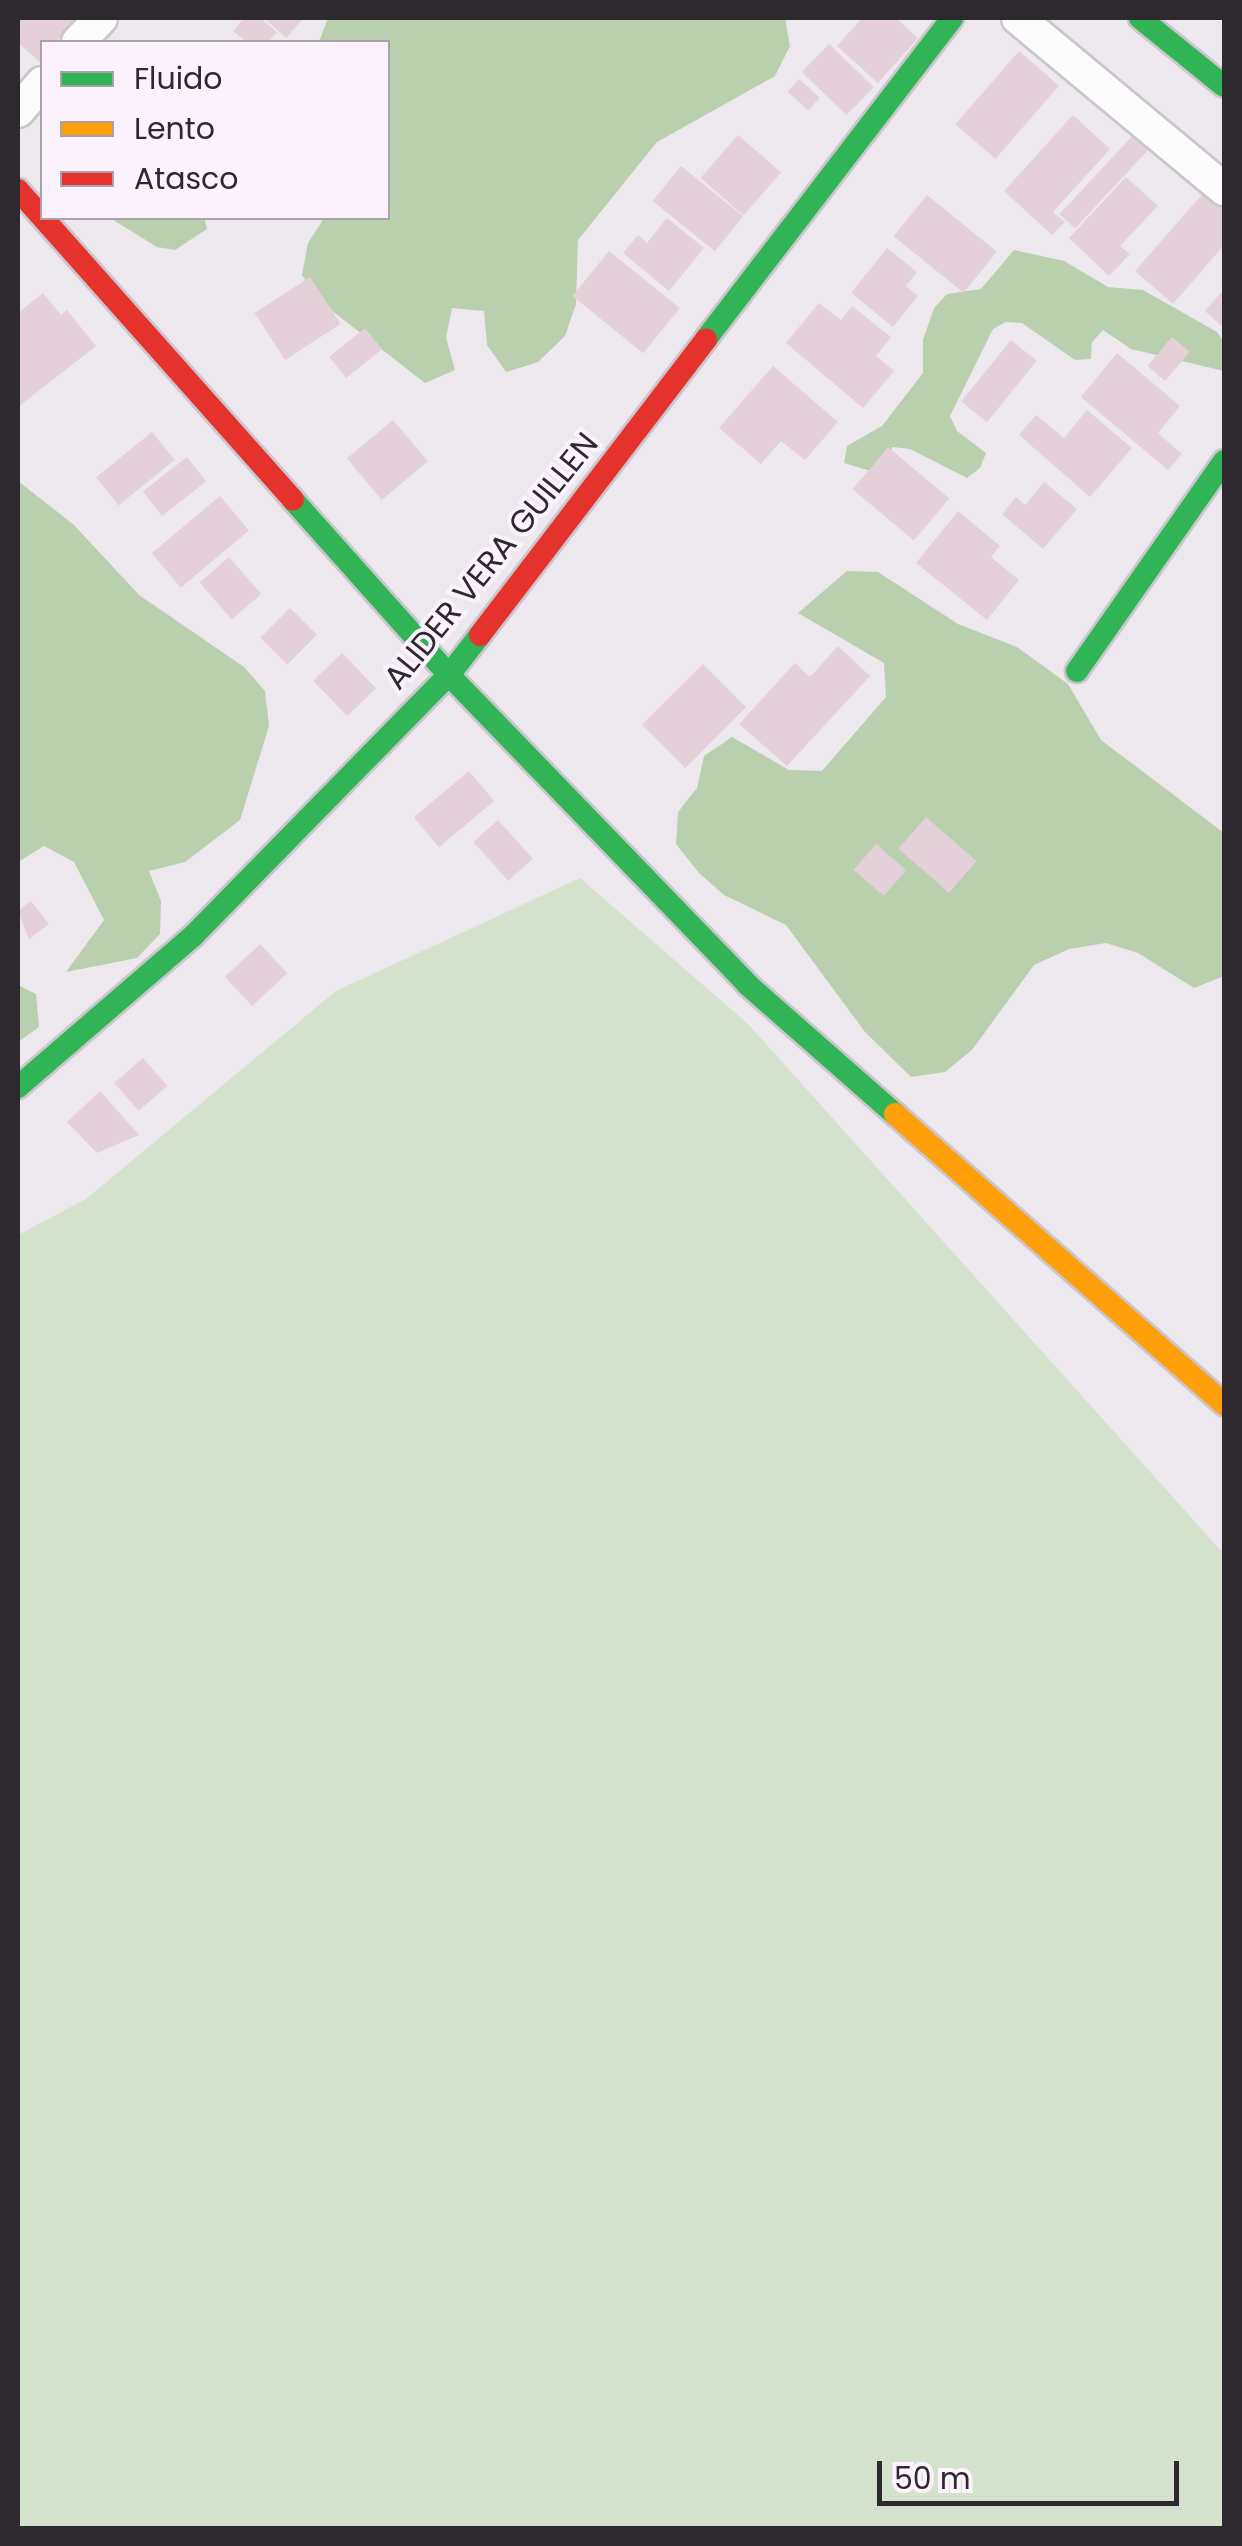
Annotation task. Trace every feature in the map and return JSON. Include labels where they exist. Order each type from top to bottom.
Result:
[{"type":"street","points":[[80,40],[101,18]]},
{"type":"street","name":"ALIDER VERA GUILLEN","points":[[18,1087],[193,936],[449,675],[952,18]]},
{"type":"street","points":[[1018,18],[1224,189]]},
{"type":"street","points":[[1140,18],[1224,86]]},
{"type":"street","points":[[18,111],[40,85]]},
{"type":"street","points":[[18,190],[40,215]]},
{"type":"street","points":[[45,220],[449,675],[748,985],[1224,1404]]},
{"type":"street","points":[[1077,670],[1224,461]]},
{"type":"green space","points":[[328,18],[785,18],[790,46],[775,76],[657,142],[578,240],[576,304],[565,336],[538,362],[506,372],[487,345],[484,311],[452,308],[446,338],[455,370],[425,383],[322,303],[302,275],[308,243],[323,220],[390,220],[390,40],[320,40]]},
{"type":"green space","points":[[113,220],[205,220],[207,229],[175,250],[157,247]]},
{"type":"green space","points":[[1014,250],[1064,261],[1108,287],[1143,290],[1217,332],[1224,342],[1224,371],[1131,349],[1103,330],[1092,342],[1091,359],[1075,360],[1022,323],[1006,322],[993,329],[950,416],[957,431],[986,453],[980,468],[967,478],[910,449],[893,447],[874,472],[844,463],[847,446],[882,426],[923,373],[923,340],[934,308],[947,294],[981,289]]},
{"type":"green space","points":[[18,481],[74,525],[139,595],[244,667],[265,691],[269,726],[240,820],[185,862],[149,871],[161,901],[160,934],[137,958],[66,972],[104,920],[74,862],[44,846],[18,862]]},
{"type":"green space","points":[[847,571],[878,572],[958,624],[1017,647],[1068,684],[1101,740],[1224,833],[1224,976],[1194,988],[1138,953],[1106,943],[1069,949],[1034,965],[972,1050],[945,1072],[911,1077],[865,1032],[786,925],[724,895],[699,873],[676,844],[678,812],[697,788],[704,756],[732,737],[789,770],[822,771],[886,697],[884,663],[798,613]]},
{"type":"green space","points":[[580,878],[748,1024],[1224,1554],[1224,2528],[18,2528],[18,1235],[86,1199],[336,991]]},
{"type":"green space","points":[[18,985],[36,994],[39,1027],[18,1042]]},
{"type":"building","points":[[18,18],[77,19],[58,40],[40,40],[40,62],[18,43]]},
{"type":"building","points":[[244,18],[260,18],[277,32],[270,40],[244,40],[233,31]]},
{"type":"building","points":[[264,18],[304,18],[286,38]]},
{"type":"building","points":[[862,18],[896,18],[918,38],[878,83],[837,46]]},
{"type":"building","points":[[829,44],[874,87],[847,115],[802,72]]},
{"type":"building","points":[[1019,51],[1059,86],[995,159],[955,124]]},
{"type":"building","points":[[799,79],[820,98],[808,110],[788,92]]},
{"type":"building","points":[[1073,115],[1110,149],[1053,212],[1065,222],[1052,235],[1004,191]]},
{"type":"building","points":[[1138,130],[1153,144],[1075,228],[1060,214]]},
{"type":"building","points":[[738,135],[781,172],[744,215],[701,178]]},
{"type":"building","points":[[681,166],[743,216],[715,251],[653,201]]},
{"type":"building","points":[[1126,177],[1158,206],[1120,246],[1130,254],[1109,276],[1069,238]]},
{"type":"building","points":[[1206,190],[1224,206],[1224,245],[1173,304],[1135,271]]},
{"type":"building","points":[[927,195],[997,252],[964,293],[894,236]]},
{"type":"building","points":[[667,218],[704,248],[669,291],[623,253],[638,235],[647,243]]},
{"type":"building","points":[[887,248],[917,272],[906,286],[918,296],[893,327],[851,293]]},
{"type":"building","points":[[609,251],[680,308],[643,353],[572,296]]},
{"type":"building","points":[[310,277],[340,324],[285,360],[255,313]]},
{"type":"building","points":[[1224,289],[1224,328],[1205,311]]},
{"type":"building","points":[[43,293],[61,315],[67,310],[96,346],[18,407],[18,313]]},
{"type":"building","points":[[819,303],[841,320],[852,306],[891,337],[876,356],[894,371],[863,408],[786,343]]},
{"type":"building","points":[[365,328],[382,349],[346,378],[329,357]]},
{"type":"building","points":[[1172,337],[1190,352],[1165,381],[1148,366]]},
{"type":"building","points":[[1011,340],[1037,361],[987,422],[961,401]]},
{"type":"building","points":[[1117,353],[1180,406],[1158,433],[1182,454],[1168,470],[1081,397]]},
{"type":"building","points":[[773,366],[838,422],[805,460],[781,441],[761,464],[719,428]]},
{"type":"building","points":[[1087,410],[1132,448],[1090,497],[1019,435],[1036,415],[1064,438]]},
{"type":"building","points":[[393,420],[428,461],[382,500],[347,459]]},
{"type":"building","points":[[152,432],[175,460],[119,505],[96,477]]},
{"type":"building","points":[[888,447],[949,498],[914,541],[853,489]]},
{"type":"building","points":[[187,457],[206,481],[162,516],[143,491]]},
{"type":"building","points":[[1044,482],[1077,509],[1043,549],[1002,514],[1016,497],[1025,505]]},
{"type":"building","points":[[220,496],[249,530],[181,588],[152,553]]},
{"type":"building","points":[[958,511],[1000,546],[991,557],[1019,580],[987,620],[916,563]]},
{"type":"building","points":[[229,557],[261,594],[232,620],[200,583]]},
{"type":"building","points":[[290,608],[317,635],[287,665],[260,638]]},
{"type":"building","points":[[838,646],[870,676],[787,766],[739,724],[795,663],[810,677]]},
{"type":"building","points":[[342,653],[376,688],[347,716],[313,681]]},
{"type":"building","points":[[703,664],[746,707],[685,768],[642,725]]},
{"type":"building","points":[[469,771],[494,801],[439,847],[414,817]]},
{"type":"building","points":[[926,817],[977,861],[949,893],[898,849]]},
{"type":"building","points":[[498,820],[533,859],[508,881],[473,842]]},
{"type":"building","points":[[876,844],[906,870],[884,896],[854,870]]},
{"type":"building","points":[[31,901],[49,924],[29,939],[18,911]]},
{"type":"building","points":[[260,944],[287,973],[252,1006],[225,977]]},
{"type":"building","points":[[143,1058],[167,1086],[139,1111],[114,1083]]},
{"type":"building","points":[[100,1091],[139,1135],[97,1153],[67,1122]]},
{"type":"traffic: fast","points":[[706,339],[952,18]]},
{"type":"traffic: fast","points":[[1140,18],[1224,86]]},
{"type":"traffic: fast","points":[[1077,671],[1224,461]]},
{"type":"traffic: fast","points":[[293,500],[449,675],[748,985],[895,1114]]},
{"type":"traffic: fast","points":[[18,1087],[193,936],[449,675],[480,635]]},
{"type":"traffic: slow","points":[[895,1114],[1224,1404]]},
{"type":"traffic: jam","points":[[18,190],[40,215]]},
{"type":"traffic: jam","points":[[45,220],[293,500]]},
{"type":"traffic: jam","points":[[480,635],[706,339]]}]
